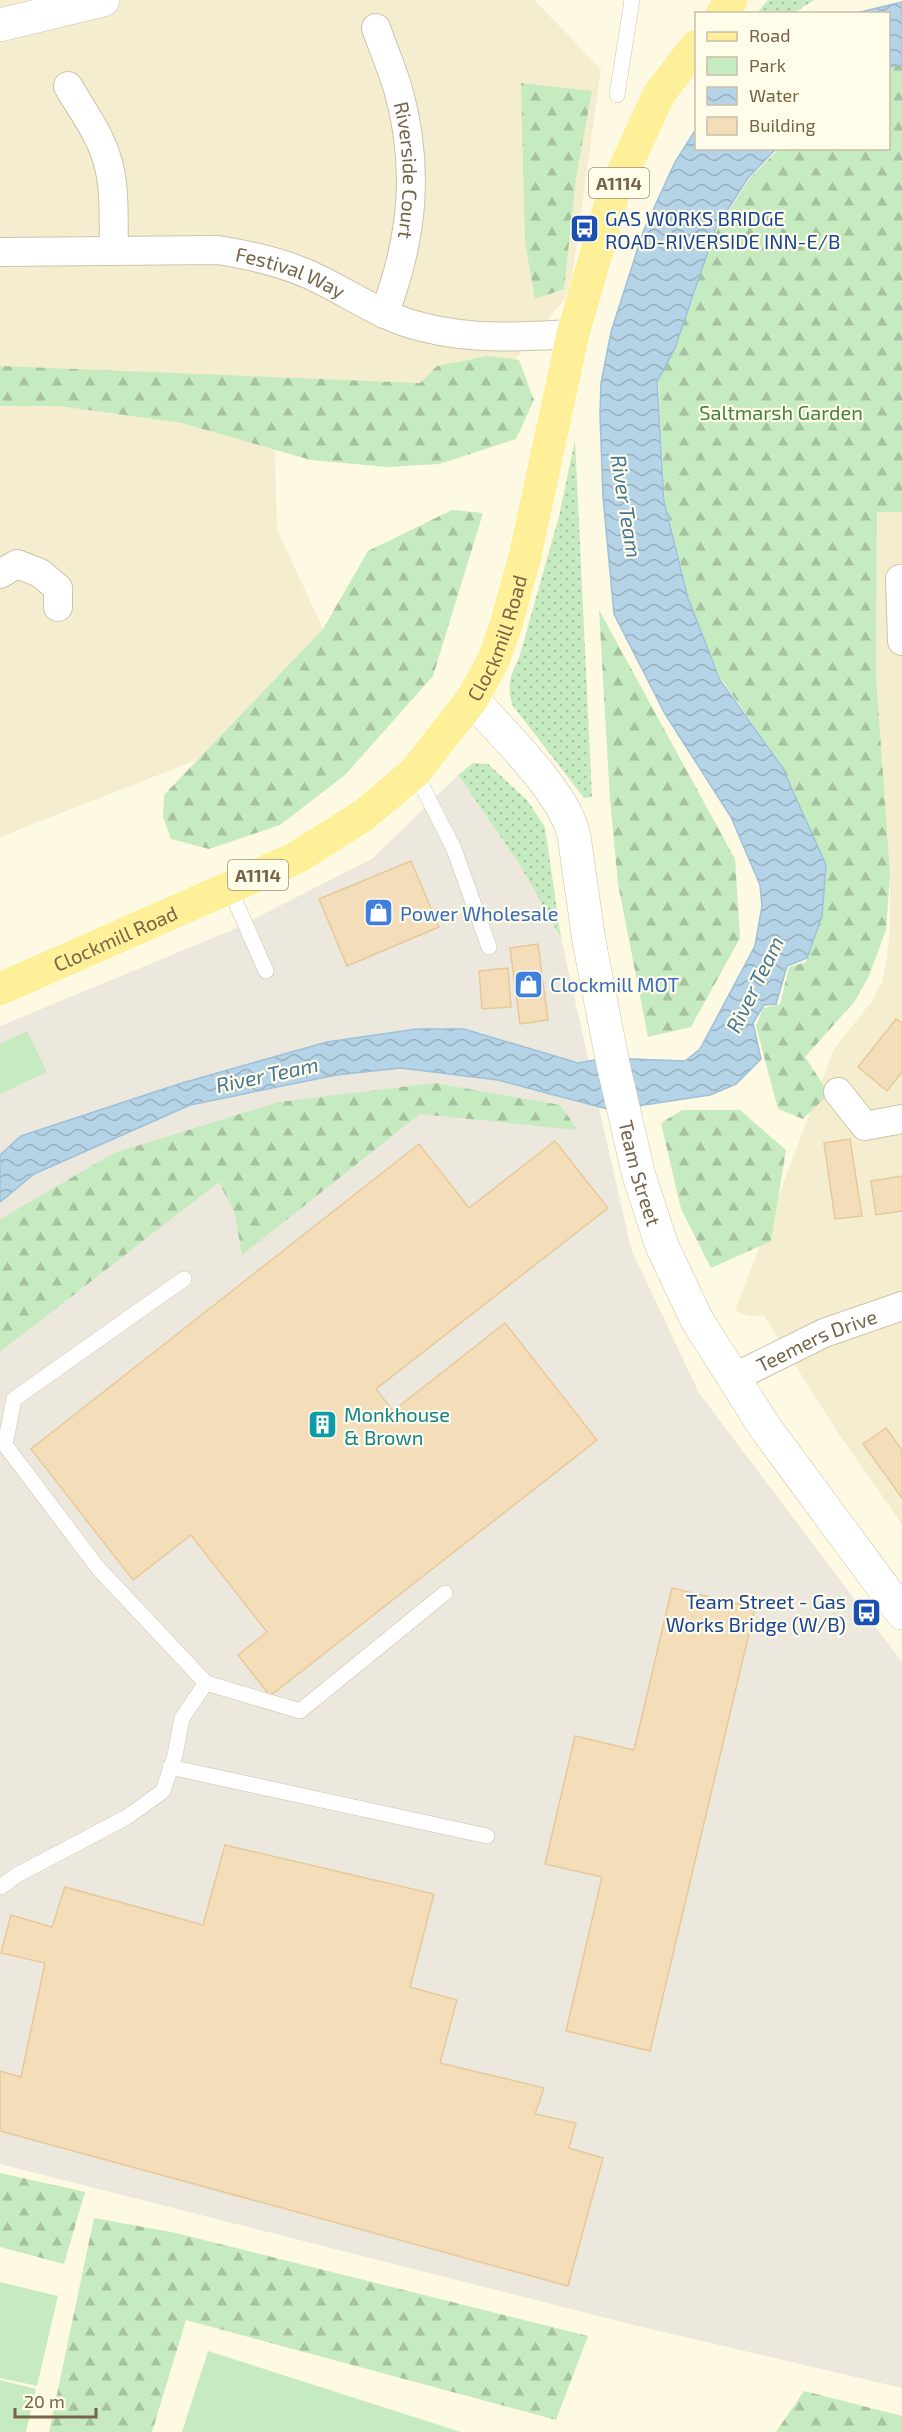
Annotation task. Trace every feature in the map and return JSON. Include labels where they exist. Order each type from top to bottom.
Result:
[{"type":"main road","name":"Clockmill Road","points":[[0,989],[296,858],[331,837],[387,798],[415,772],[472,699],[493,661],[506,625],[525,556],[573,334],[614,192],[659,94],[695,47]]},
{"type":"street","points":[[0,25],[103,0]]},
{"type":"street","name":"Riverside Court","points":[[376,28],[398,88],[406,127],[411,171],[411,209],[406,244],[396,283],[384,314]]},
{"type":"street","points":[[68,86],[99,138],[107,158],[114,250]]},
{"type":"street","name":"Festival Way","points":[[0,252],[218,250],[252,255],[310,275],[384,314],[421,327],[464,335],[508,337],[573,334]]},
{"type":"street","points":[[0,574],[17,564],[40,573],[58,588],[58,607]]},
{"type":"street","points":[[901,579],[902,641]]},
{"type":"street","name":"Team Street","points":[[472,699],[530,765],[563,805],[569,816],[600,1003],[631,1144],[662,1246],[697,1320],[733,1378],[783,1453],[902,1613]]},
{"type":"street","points":[[838,1092],[866,1125],[902,1119]]},
{"type":"street","name":"Teemers Drive","points":[[733,1378],[824,1334],[902,1306]]},
{"type":"lane","points":[[617,95],[632,0]]},
{"type":"lane","points":[[415,772],[454,849],[489,947]]},
{"type":"lane","points":[[229,887],[266,971]]},
{"type":"lane","points":[[184,1279],[14,1399],[5,1445],[98,1568],[206,1683],[300,1711],[445,1593]]},
{"type":"lane","points":[[0,1887],[17,1875],[127,1817],[163,1791],[182,1718],[206,1683]]},
{"type":"lane","points":[[170,1767],[487,1836]]},
{"type":"shaded area","points":[[0,0],[534,0],[601,69],[570,292],[489,392],[420,383],[273,378],[277,529],[323,629],[199,759],[0,837]]},
{"type":"shaded area","points":[[877,512],[902,512],[902,1524],[840,1436],[764,1316],[749,1316],[735,1311],[834,1049],[872,1001],[882,982],[887,958],[890,927],[890,874],[876,675]]},
{"type":"shaded area","points":[[458,775],[520,865],[561,938],[631,1249],[699,1393],[902,1662],[902,2388],[634,2325],[0,2164],[0,1026],[230,931],[372,859]]},
{"type":"green space","points":[[768,0],[814,0],[796,12],[758,12]]},
{"type":"green space","name":"Saltmarsh Garden","points":[[902,65],[902,512],[877,512],[876,675],[890,874],[886,930],[869,976],[855,1001],[805,1057],[829,1094],[803,1119],[778,1109],[756,1026],[763,1008],[780,1004],[789,967],[806,962],[822,917],[826,864],[782,766],[720,677],[690,602],[665,501],[658,381],[674,348],[695,293],[702,264],[719,226],[750,178],[778,150],[890,150],[890,67]]},
{"type":"green space","points":[[521,83],[592,91],[576,177],[564,289],[535,299],[525,242]]},
{"type":"green space","points":[[488,356],[519,360],[534,400],[516,439],[439,464],[387,467],[311,460],[182,423],[59,406],[0,406],[0,366],[420,383],[437,366]]},
{"type":"green space","points":[[575,440],[592,797],[584,798],[513,706],[509,687],[559,516]]},
{"type":"green space","points":[[452,510],[483,513],[433,676],[345,775],[280,825],[209,849],[171,839],[163,817],[164,795],[323,629],[368,551]]},
{"type":"green space","points":[[599,610],[735,859],[740,938],[691,1027],[648,1037],[618,884],[610,800]]},
{"type":"green space","points":[[473,763],[488,764],[527,800],[545,827],[561,938],[520,865],[458,775]]},
{"type":"green space","points":[[27,1031],[47,1072],[0,1094],[0,1044]]},
{"type":"green space","points":[[434,1083],[560,1105],[578,1130],[420,1114],[242,1255],[235,1214],[219,1182],[0,1352],[0,1220],[2,1218],[114,1153],[279,1102]]},
{"type":"green space","points":[[682,1110],[740,1110],[786,1150],[771,1241],[711,1268],[681,1209],[661,1123]]},
{"type":"green space","points":[[0,2173],[85,2192],[64,2264],[0,2247]]},
{"type":"green space","points":[[94,2218],[176,2233],[588,2336],[556,2420],[186,2320],[152,2432],[49,2432]]},
{"type":"green space","points":[[0,2282],[58,2296],[37,2386],[0,2378]]},
{"type":"green space","points":[[208,2351],[461,2432],[182,2432]]},
{"type":"green space","points":[[0,2380],[36,2389],[26,2432],[0,2432]]},
{"type":"green space","points":[[804,2391],[902,2416],[902,2432],[776,2432]]},
{"type":"water","points":[[902,2],[902,65],[890,67],[890,12],[860,12]]},
{"type":"water","name":"River Team","points":[[695,131],[695,150],[775,150],[748,178],[716,228],[675,348],[657,382],[664,501],[688,598],[720,680],[782,767],[826,865],[822,916],[807,958],[787,966],[776,1004],[764,1005],[753,1023],[761,1059],[736,1084],[710,1095],[611,1110],[498,1080],[401,1068],[336,1075],[190,1105],[34,1174],[0,1202],[0,1155],[21,1136],[182,1083],[327,1042],[417,1029],[464,1029],[578,1063],[606,1058],[685,1061],[700,1049],[755,946],[762,906],[760,885],[731,817],[665,714],[614,614],[603,497],[600,414],[601,383],[611,332],[643,232],[675,162]]},
{"type":"building","name":"Power Wholesale","points":[[411,861],[439,927],[347,966],[319,899]]},
{"type":"building","name":"Clockmill MOT","points":[[538,944],[548,1020],[520,1024],[510,948]]},
{"type":"building","points":[[508,968],[511,1007],[482,1009],[479,971]]},
{"type":"building","points":[[896,1019],[902,1023],[902,1072],[887,1091],[858,1067]]},
{"type":"building","points":[[850,1139],[862,1216],[835,1219],[824,1143]]},
{"type":"building","name":"Monkhouse & Brown","points":[[555,1141],[608,1208],[376,1389],[393,1411],[505,1323],[597,1440],[270,1696],[238,1655],[267,1632],[191,1535],[133,1580],[31,1449],[419,1144],[469,1208]]},
{"type":"building","points":[[902,1176],[902,1211],[876,1215],[871,1181]]},
{"type":"building","points":[[886,1428],[902,1450],[902,1498],[863,1444]]},
{"type":"building","points":[[672,1588],[755,1608],[650,2051],[566,2031],[602,1877],[545,1864],[575,1736],[634,1750]]},
{"type":"building","points":[[225,1845],[434,1894],[410,1987],[457,2000],[440,2063],[544,2088],[535,2114],[576,2123],[569,2148],[603,2158],[568,2286],[0,2131],[0,2071],[21,2077],[45,1963],[1,1953],[11,1915],[52,1927],[65,1887],[203,1925]]},
{"type":"place","name":"GAS WORKS BRIDGE ROAD-RIVERSIDE INN-E/B","points":[[584,229]]},
{"type":"place","name":"Power Wholesale","points":[[379,913]]},
{"type":"place","name":"Clockmill MOT","points":[[529,984]]},
{"type":"place","name":"Monkhouse & Brown","points":[[323,1425]]},
{"type":"place","name":"Team Street - Gas Works Bridge (W/B)","points":[[867,1613]]}]
